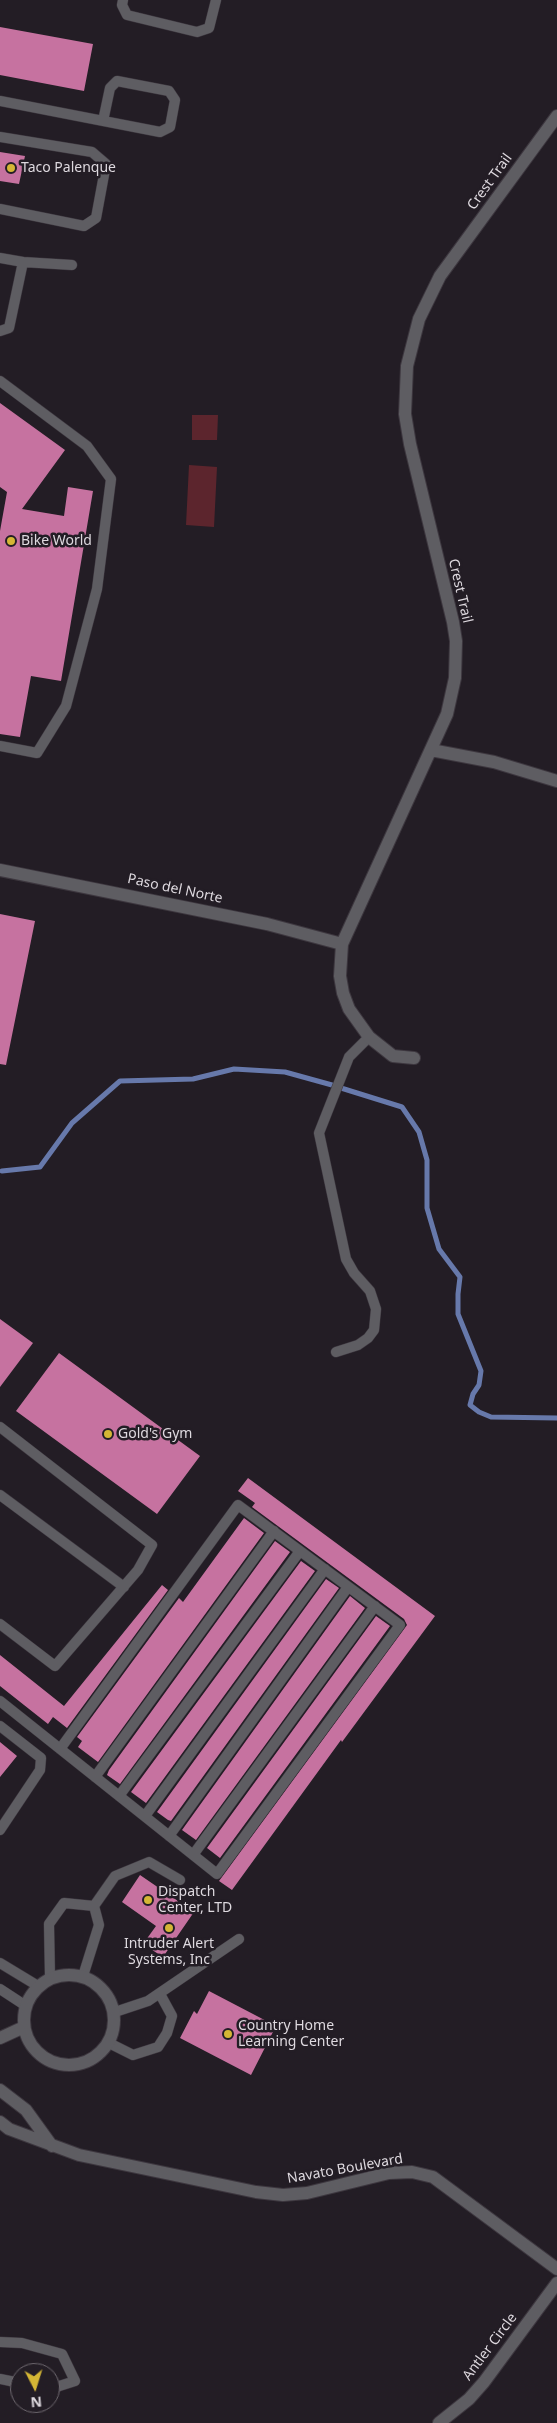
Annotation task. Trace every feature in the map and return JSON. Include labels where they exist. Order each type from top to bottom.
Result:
[{"type":"street","name":"Crest Trail","points":[[414,1058],[393,1056],[369,1038],[349,1009],[343,993],[340,976],[342,944],[447,714],[456,669],[456,641],[410,444],[405,414],[407,366],[419,320],[440,276],[557,116]]},
{"type":"street","points":[[431,750],[494,762],[557,781]]},
{"type":"street","name":"Paso del Norte","points":[[0,870],[267,924],[342,944]]},
{"type":"street","points":[[64,1974],[83,1976],[102,1988],[110,1999],[115,2012],[115,2028],[109,2043],[99,2055],[85,2063],[69,2065],[54,2062],[40,2054],[30,2042],[24,2027],[26,2006],[38,1986],[50,1978],[64,1974]]},
{"type":"street","points":[[0,2038],[24,2027]]},
{"type":"street","points":[[0,2090],[26,2110],[52,2146]]},
{"type":"street","name":"Navato Boulevard","points":[[0,2122],[10,2129],[79,2155],[256,2192],[283,2195],[307,2193],[389,2173],[412,2172],[433,2177],[557,2269]]},
{"type":"street","name":"Antler Circle","points":[[439,2423],[468,2399],[484,2382],[557,2283]]},
{"type":"lane","points":[[123,0],[122,5],[127,15],[197,32],[209,28],[216,0]]},
{"type":"lane","points":[[0,101],[103,121],[160,132],[170,127],[175,100],[169,91],[117,81],[110,88],[103,121]]},
{"type":"lane","points":[[0,137],[92,152],[106,164],[96,218],[84,226],[0,209]]},
{"type":"lane","points":[[0,258],[23,262],[72,265]]},
{"type":"lane","points":[[0,331],[9,328],[23,262]]},
{"type":"lane","points":[[0,382],[87,446],[111,479],[97,589],[66,706],[37,753],[0,746]]},
{"type":"lane","points":[[336,1352],[358,1345],[368,1338],[376,1319],[370,1291],[354,1273],[346,1259],[319,1138],[321,1126],[349,1057],[369,1038]]},
{"type":"lane","points":[[0,1427],[152,1545],[138,1570],[55,1666],[0,1624]]},
{"type":"lane","points":[[0,1495],[124,1587]]},
{"type":"lane","points":[[0,1701],[60,1749],[95,1777],[120,1796],[217,1874],[400,1625],[238,1504],[60,1749]]},
{"type":"lane","points":[[95,1777],[274,1531]]},
{"type":"lane","points":[[120,1796],[300,1551]]},
{"type":"lane","points":[[145,1816],[325,1569]]},
{"type":"lane","points":[[169,1836],[348,1587]]},
{"type":"lane","points":[[193,1855],[375,1606]]},
{"type":"lane","points":[[0,1726],[41,1758],[40,1770],[0,1830]]},
{"type":"lane","points":[[83,1976],[99,1925],[94,1906],[115,1876],[128,1869],[149,1862],[180,1880]]},
{"type":"lane","points":[[50,1978],[49,1924],[64,1903],[94,1906]]},
{"type":"lane","points":[[115,2012],[148,2001],[160,1994],[239,1939]]},
{"type":"lane","points":[[0,1963],[38,1986]]},
{"type":"lane","points":[[0,1989],[26,2006]]},
{"type":"lane","points":[[109,2043],[133,2055],[158,2047],[167,2033],[172,2016],[160,1994]]},
{"type":"lane","points":[[0,2342],[22,2343],[62,2354],[75,2381],[60,2386]]},
{"type":"shaded area","points":[[192,415],[218,415],[217,440],[192,440]]},
{"type":"shaded area","points":[[189,465],[217,467],[214,527],[186,525]]},
{"type":"building","points":[[0,27],[93,44],[84,91],[0,75]]},
{"type":"building","name":"Taco Palenque","points":[[0,152],[25,156],[19,184],[0,181]]},
{"type":"building","points":[[0,403],[65,450],[22,509],[64,516],[68,487],[93,491],[61,681],[31,676],[20,737],[0,734],[0,531],[7,492],[0,487]]},
{"type":"building","points":[[0,914],[35,921],[6,1065],[0,1064]]},
{"type":"building","points":[[0,1319],[33,1343],[0,1387]]},
{"type":"building","name":"Gold's Gym","points":[[59,1353],[200,1456],[157,1514],[16,1411]]},
{"type":"building","points":[[248,1478],[435,1616],[342,1742],[341,1740],[232,1890],[219,1881],[407,1625],[404,1619],[252,1507],[255,1503],[238,1491]]},
{"type":"building","points":[[244,1518],[264,1533],[98,1762],[78,1747],[82,1741],[77,1737],[179,1598],[183,1602]]},
{"type":"building","points":[[275,1541],[290,1552],[120,1784],[107,1775],[109,1770]]},
{"type":"building","points":[[301,1561],[315,1571],[146,1803],[131,1792]]},
{"type":"building","points":[[326,1579],[339,1588],[171,1821],[168,1820],[157,1812]]},
{"type":"building","points":[[162,1585],[168,1590],[67,1728],[53,1717],[48,1724],[0,1686],[0,1655],[64,1706]]},
{"type":"building","points":[[350,1596],[365,1608],[196,1840],[182,1830]]},
{"type":"building","points":[[376,1616],[390,1626],[220,1858],[207,1848]]},
{"type":"building","points":[[0,1742],[17,1756],[0,1777]]},
{"type":"building","points":[[140,1875],[194,1912],[163,1957],[143,1944],[156,1926],[122,1902]]},
{"type":"building","name":"Country Home Learning Center","points":[[209,1991],[276,2026],[251,2075],[180,2038],[194,2011],[197,2014]]},
{"type":"waterway","points":[[2,1171],[40,1167],[72,1123],[120,1081],[193,1079],[234,1069],[285,1072],[332,1085]]},
{"type":"waterway","points":[[341,1088],[402,1107],[419,1132],[427,1160],[427,1208],[439,1249],[460,1277],[458,1314],[481,1371],[479,1385],[473,1394],[470,1405],[479,1412],[491,1417],[557,1418]]},
{"type":"place","name":"Taco Palenque","points":[[11,168]]},
{"type":"place","name":"Bike World","points":[[11,541]]},
{"type":"place","name":"Gold's Gym","points":[[108,1434]]},
{"type":"place","name":"Dispatch Center, LTD","points":[[148,1900]]},
{"type":"place","name":"Intruder Alert Systems, Inc","points":[[169,1928]]},
{"type":"place","name":"Country Home Learning Center","points":[[228,2034]]}]
